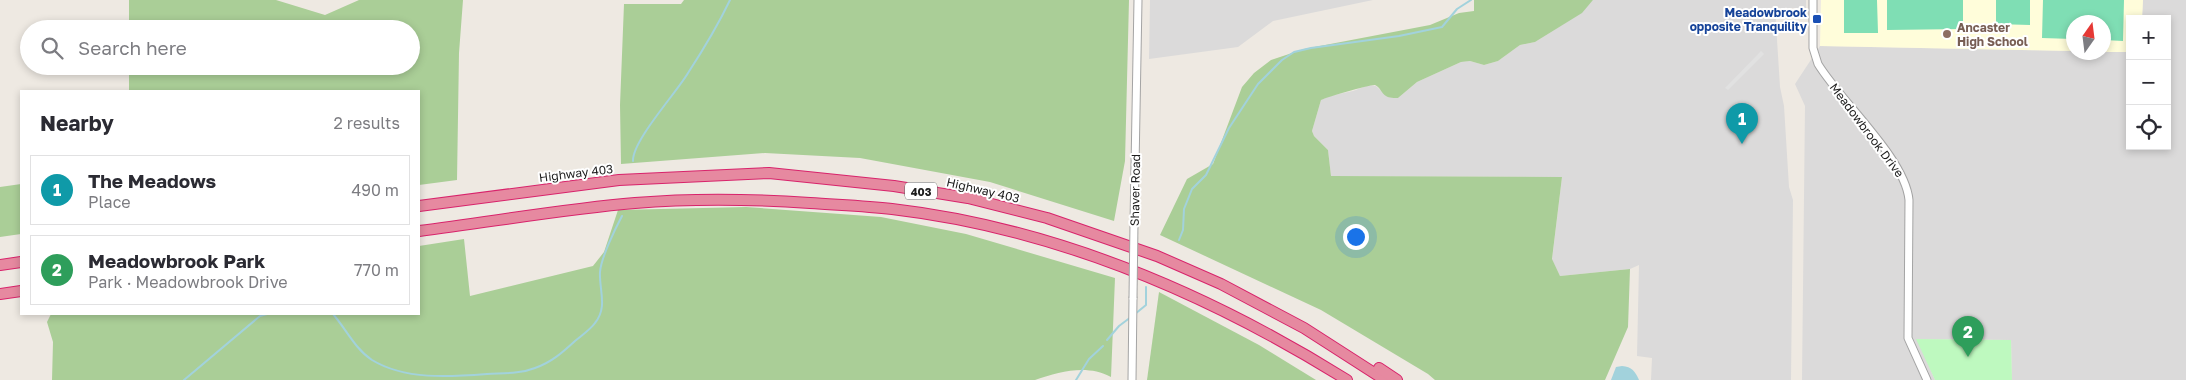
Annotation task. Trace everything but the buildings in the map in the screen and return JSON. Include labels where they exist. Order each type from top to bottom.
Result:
[{"type":"highway","name":"Highway 403","points":[[420,206],[619,180],[769,174],[894,186],[968,198],[1046,218],[1157,256],[1221,284],[1304,328],[1385,380]]},
{"type":"highway","name":"403","points":[[420,231],[645,203],[741,199],[892,209],[959,220],[1026,235],[1096,257],[1153,278],[1215,306],[1304,353],[1347,380]]},
{"type":"highway","points":[[0,265],[20,262]]},
{"type":"highway","points":[[0,294],[20,291]]},
{"type":"highway","points":[[1304,328],[1367,360],[1397,380]]},
{"type":"highway","points":[[1304,353],[1342,380]]},
{"type":"street","name":"Shaver Road","points":[[1132,380],[1138,0]]},
{"type":"street","name":"Meadowbrook Drive","points":[[1813,0],[1813,48],[1818,64],[1895,164],[1906,185],[1909,200],[1908,338],[1927,380]]},
{"type":"shaded area","points":[[1150,0],[1373,0],[1273,21],[1238,47],[1149,59]]},
{"type":"shaded area","points":[[1593,0],[1806,0],[1806,8],[1775,8],[1789,187],[1793,200],[1791,380],[1651,380],[1652,358],[1637,356],[1639,265],[1630,269],[1560,276],[1552,260],[1562,177],[1331,176],[1328,150],[1314,136],[1312,131],[1321,100],[1369,85],[1376,86],[1387,96],[1398,98],[1417,82],[1461,62],[1470,61],[1484,65],[1498,61],[1520,45],[1535,42],[1581,13]]},
{"type":"shaded area","name":"Ancaster High School","points":[[1821,0],[2143,0],[2142,15],[2126,15],[2126,52],[2111,52],[2111,15],[2066,15],[2066,51],[1820,46]]},
{"type":"shaded area","points":[[2143,0],[2186,0],[2186,380],[2012,380],[2011,340],[1917,339],[1935,380],[1802,380],[1805,106],[1795,84],[1820,46],[2066,51],[2066,60],[2111,60],[2111,52],[2126,52],[2126,150],[2171,150],[2171,15],[2142,15]]},
{"type":"shaded area","points":[[1761,51],[1764,54],[1728,90],[1725,88]]},
{"type":"green space","points":[[129,0],[276,0],[325,15],[359,0],[463,0],[459,53],[457,180],[420,185],[420,90],[129,90],[129,75],[420,75],[420,20],[129,20]]},
{"type":"green space","points":[[684,0],[1129,0],[1125,161],[1114,221],[990,182],[860,158],[765,153],[621,164],[620,105],[624,4],[681,4]]},
{"type":"green space","points":[[1474,0],[1593,0],[1582,13],[1535,42],[1520,45],[1498,61],[1484,65],[1470,61],[1461,62],[1417,82],[1398,98],[1386,96],[1375,85],[1321,100],[1312,131],[1314,136],[1328,150],[1331,176],[1562,177],[1552,259],[1560,276],[1630,269],[1628,327],[1605,380],[1435,380],[1321,310],[1160,235],[1187,179],[1213,164],[1242,87],[1254,73],[1271,60],[1304,49],[1430,25],[1459,13],[1474,11]]},
{"type":"green space","points":[[1844,0],[1877,0],[1878,33],[1844,33]]},
{"type":"green space","points":[[1887,0],[1963,0],[1963,29],[1887,30]]},
{"type":"green space","points":[[1996,0],[2030,0],[2030,25],[1996,24]]},
{"type":"green space","points":[[2043,0],[2124,0],[2123,41],[2111,40],[2111,15],[2066,15],[2066,39],[2042,38]]},
{"type":"green space","points":[[20,184],[20,234],[0,237],[0,187]]},
{"type":"green space","points":[[746,207],[881,217],[966,234],[1115,278],[1111,377],[1102,373],[1083,370],[1063,372],[1035,380],[52,380],[53,342],[47,322],[50,315],[420,315],[420,246],[464,239],[470,296],[593,266],[604,252],[618,210]]},
{"type":"green space","points":[[1159,292],[1259,345],[1316,380],[1147,380]]},
{"type":"green space","points":[[1916,339],[2011,340],[2012,380],[1935,380]]},
{"type":"water","points":[[1622,366],[1633,370],[1639,380],[1611,380],[1616,367]]},
{"type":"waterway","points":[[633,161],[635,152],[647,129],[694,64],[730,0]]},
{"type":"waterway","points":[[1179,240],[1183,230],[1184,209],[1192,189],[1206,175],[1229,128],[1258,84],[1282,60],[1294,52],[1311,48],[1399,36],[1442,27],[1457,9],[1471,0]]},
{"type":"waterway","points":[[334,315],[356,345],[366,355],[372,360],[399,371],[428,376],[458,376],[511,373],[541,366],[557,356],[591,328],[599,317],[602,305],[601,266],[622,216]]},
{"type":"waterway","points":[[1135,314],[1146,305],[1146,287]]},
{"type":"waterway","points":[[184,380],[264,315]]},
{"type":"waterway","points":[[1107,340],[1119,326],[1131,317]]},
{"type":"waterway","points":[[1076,380],[1089,359],[1103,346]]},
{"type":"place","name":"Meadowbrook opposite Tranquility","points":[[1817,19]]},
{"type":"place","name":"Ancaster High School","points":[[1947,34]]},
{"type":"place","name":"The Meadows","points":[[1742,144]]},
{"type":"place","name":"Meadowbrook Park","points":[[1968,357]]}]
